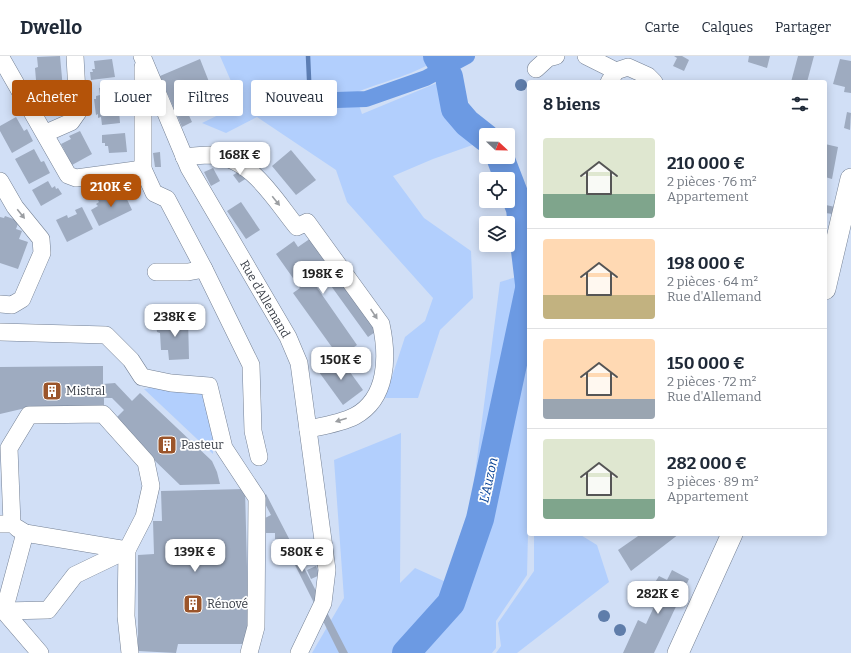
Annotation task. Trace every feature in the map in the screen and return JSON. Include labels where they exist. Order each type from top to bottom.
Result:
[{"type":"main road","points":[[827,281],[851,179]]},
{"type":"main road","points":[[678,653],[731,536]]},
{"type":"street","points":[[0,56],[46,134],[68,175],[76,178],[143,169]]},
{"type":"street","points":[[46,134],[70,122],[78,112],[75,56]]},
{"type":"street","points":[[536,69],[548,58],[556,56]]},
{"type":"street","points":[[586,56],[613,77],[628,67],[648,76],[652,80]]},
{"type":"street","points":[[142,58],[143,169],[154,193],[167,198],[251,365],[253,431],[259,457]]},
{"type":"street","name":"Rue d'Allemand","points":[[142,58],[189,168],[288,337],[299,363],[327,570],[323,603],[299,653]]},
{"type":"street","points":[[184,157],[210,155],[233,160],[255,174],[297,227],[307,222],[381,324],[385,342],[385,368],[380,387],[372,402],[355,416],[308,429]]},
{"type":"street","points":[[0,181],[15,207],[40,239],[42,253],[22,299],[12,304],[0,304]]},
{"type":"street","points":[[156,272],[188,272],[204,269]]},
{"type":"street","points":[[0,332],[106,335],[131,360],[142,377],[209,386],[224,448],[257,498],[256,627],[249,653]]},
{"type":"street","points":[[40,653],[2,609],[12,527],[5,449],[29,416],[103,414],[146,462],[151,486],[144,517],[127,550],[126,616],[130,653]]},
{"type":"street","points":[[12,527],[127,550]]},
{"type":"street","points":[[2,609],[48,610],[75,575],[127,550]]},
{"type":"shaded area","points":[[220,56],[442,56],[432,63],[411,73],[355,93],[362,114],[444,80],[451,110],[479,140],[479,143],[433,159],[393,176],[424,218],[471,251],[473,298],[440,330],[418,398],[385,398],[405,337],[425,321],[433,298],[347,202],[336,170],[257,117],[226,133],[202,123],[216,116],[243,116],[243,80],[230,80]]},
{"type":"shaded area","points":[[527,274],[528,536],[527,575],[496,621],[496,648],[492,653],[312,653],[344,598],[334,460],[401,433],[400,583],[415,568],[446,582],[472,497],[500,282]]},
{"type":"shaded area","points":[[157,387],[189,387],[209,397],[213,431],[213,454],[144,389]]},
{"type":"shaded area","points":[[534,536],[582,536],[597,545],[609,582],[517,653],[496,653],[501,646],[498,623],[534,571]]},
{"type":"building","points":[[60,56],[62,80],[36,80],[35,68],[38,67],[37,57]]},
{"type":"building","points":[[674,56],[682,56],[689,60],[684,71],[673,66],[677,58]]},
{"type":"building","points":[[749,56],[770,56],[767,68],[748,62]]},
{"type":"building","points":[[798,56],[814,56],[808,80],[792,80]]},
{"type":"building","points":[[112,59],[115,77],[91,80],[90,72],[93,72],[92,69],[95,69],[94,61]]},
{"type":"building","points":[[200,59],[208,80],[174,80],[174,108],[166,90],[166,80],[162,80],[160,76]]},
{"type":"building","points":[[840,59],[851,61],[851,93],[844,92],[845,87],[833,84]]},
{"type":"building","points":[[100,95],[100,116],[119,116],[120,123],[102,125],[101,117],[98,118],[98,114],[96,115],[94,99],[96,99],[96,96]]},
{"type":"building","points":[[847,112],[851,113],[850,130],[844,128]]},
{"type":"building","points":[[177,116],[189,116],[192,122],[182,127]]},
{"type":"building","points":[[16,117],[24,131],[27,129],[33,141],[12,153],[0,131],[0,126]]},
{"type":"building","points":[[80,131],[92,154],[72,165],[61,144],[71,139],[69,136]]},
{"type":"building","points":[[125,133],[127,152],[109,153],[108,146],[105,146],[105,143],[102,143],[102,135]]},
{"type":"building","points":[[827,144],[838,147],[832,179],[827,178]]},
{"type":"building","points":[[34,149],[41,162],[44,161],[50,173],[29,184],[15,159]]},
{"type":"building","points":[[291,150],[316,180],[296,195],[272,166]]},
{"type":"building","points":[[160,152],[161,167],[155,167],[153,153]]},
{"type":"building","points":[[213,168],[220,181],[211,186],[204,172]]},
{"type":"building","points":[[242,170],[247,178],[239,183],[233,175]]},
{"type":"building","points":[[48,181],[52,188],[55,186],[56,189],[58,188],[62,194],[41,206],[32,190]]},
{"type":"building","points":[[112,193],[113,195],[116,194],[117,197],[124,193],[132,210],[99,226],[91,210],[98,206],[96,204],[99,202],[98,200]]},
{"type":"building","points":[[241,202],[260,230],[246,239],[227,211]]},
{"type":"building","points":[[827,205],[835,207],[833,214],[827,213]]},
{"type":"building","points":[[82,207],[93,229],[67,242],[56,220],[67,215],[68,218],[77,214],[75,210]]},
{"type":"building","points":[[5,216],[19,221],[16,229],[22,231],[19,239],[28,242],[18,269],[0,263],[0,217],[4,218]]},
{"type":"building","points":[[311,238],[378,330],[368,337],[321,272],[318,274],[311,279],[357,345],[339,357],[293,293],[300,288],[276,254],[294,241],[298,247]]},
{"type":"building","points":[[167,318],[188,318],[189,359],[169,360],[168,350],[161,350],[160,333],[157,332],[156,322],[167,322]]},
{"type":"building","points":[[339,357],[363,390],[343,405],[319,372]]},
{"type":"building","points":[[103,366],[103,384],[115,383],[132,401],[140,393],[212,461],[220,484],[180,485],[123,430],[117,417],[124,410],[112,398],[104,398],[104,407],[30,407],[0,414],[0,367]]},
{"type":"building","name":"Rénové","points":[[245,489],[249,644],[178,644],[176,653],[138,651],[138,555],[154,554],[153,521],[162,521],[161,491]]},
{"type":"building","points":[[266,494],[348,653],[339,653],[282,539],[275,539],[275,533],[266,533],[265,518],[271,515],[262,498]]},
{"type":"building","points":[[638,536],[676,536],[631,571],[618,550]]},
{"type":"building","points":[[316,566],[320,575],[311,579],[307,570]]},
{"type":"building","points":[[672,570],[689,579],[654,653],[623,653],[638,620],[646,624],[658,598],[649,593],[654,584],[659,576],[667,580]]},
{"type":"waterway","points":[[308,56],[309,80]]},
{"type":"waterway","name":"L'Auzon","points":[[437,56],[449,77],[455,109],[467,123],[479,132]]},
{"type":"waterway","points":[[337,100],[366,99],[426,78],[467,56]]},
{"type":"waterway","name":"L'Auzon","points":[[503,164],[520,209],[527,267]]},
{"type":"waterway","name":"L'Auzon","points":[[406,653],[451,603],[480,519],[527,298]]},
{"type":"place","name":"Mistral","points":[[52,391]]},
{"type":"place","name":"Pasteur","points":[[167,445]]},
{"type":"place","name":"Rénové","points":[[193,604]]}]
